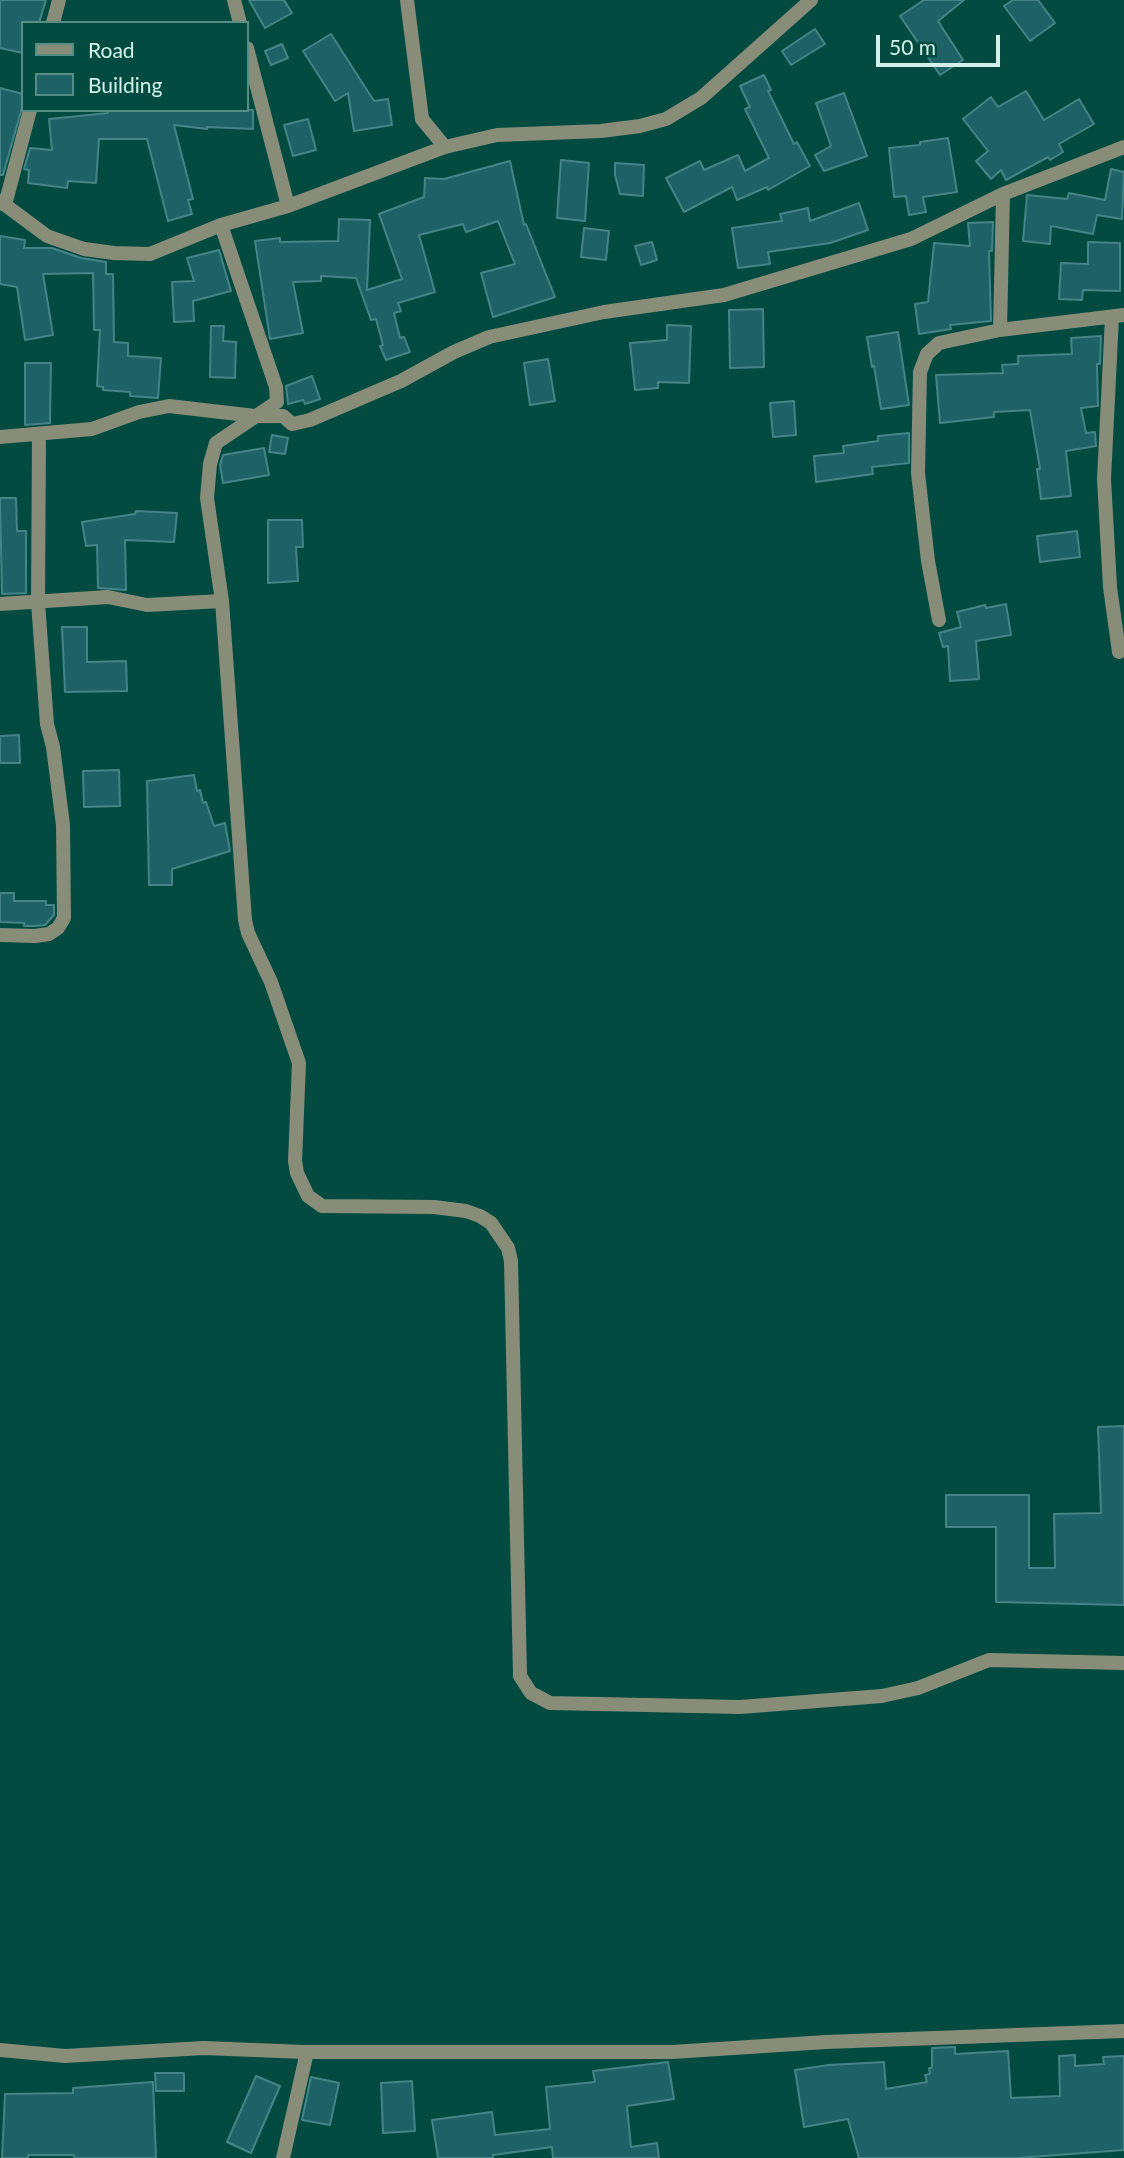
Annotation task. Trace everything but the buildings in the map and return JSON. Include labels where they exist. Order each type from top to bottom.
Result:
[{"type":"street","points":[[54,21],[59,0]]},
{"type":"street","points":[[234,0],[239,21]]},
{"type":"street","points":[[407,0],[422,120],[445,147]]},
{"type":"street","points":[[29,112],[3,203],[47,236],[84,249],[150,254],[221,225],[288,206],[445,147],[496,135],[600,131],[640,126],[666,119],[701,98],[811,0]]},
{"type":"street","points":[[248,56],[252,87],[288,206]]},
{"type":"street","points":[[221,225],[276,387],[280,409],[292,424],[310,420],[401,381],[453,352],[489,337],[604,312],[724,295],[911,239],[1003,194],[1124,147]]},
{"type":"street","points":[[1000,330],[1003,194]]},
{"type":"street","points":[[939,620],[928,561],[918,473],[920,372],[927,354],[939,343],[1000,330],[1118,316],[1104,479],[1110,587],[1119,652]]},
{"type":"street","points":[[0,438],[92,429],[139,412],[169,406],[256,416]]},
{"type":"street","points":[[280,409],[256,416],[216,443],[207,498],[222,601],[245,920],[248,933],[271,982],[299,1063],[295,1161],[301,1184],[308,1196],[323,1206],[434,1207],[466,1211],[491,1223],[508,1248],[511,1261],[520,1676],[531,1693],[550,1703],[740,1707],[882,1696],[918,1688],[989,1660],[1124,1663]]},
{"type":"street","points":[[0,935],[49,934],[58,928],[64,918],[64,825],[47,724],[38,603],[39,435]]},
{"type":"street","points":[[0,604],[108,597],[147,605],[222,601]]},
{"type":"street","points":[[0,2050],[65,2056],[204,2048],[307,2052],[672,2052],[867,2040],[1124,2031]]},
{"type":"street","points":[[283,2158],[307,2052]]}]
